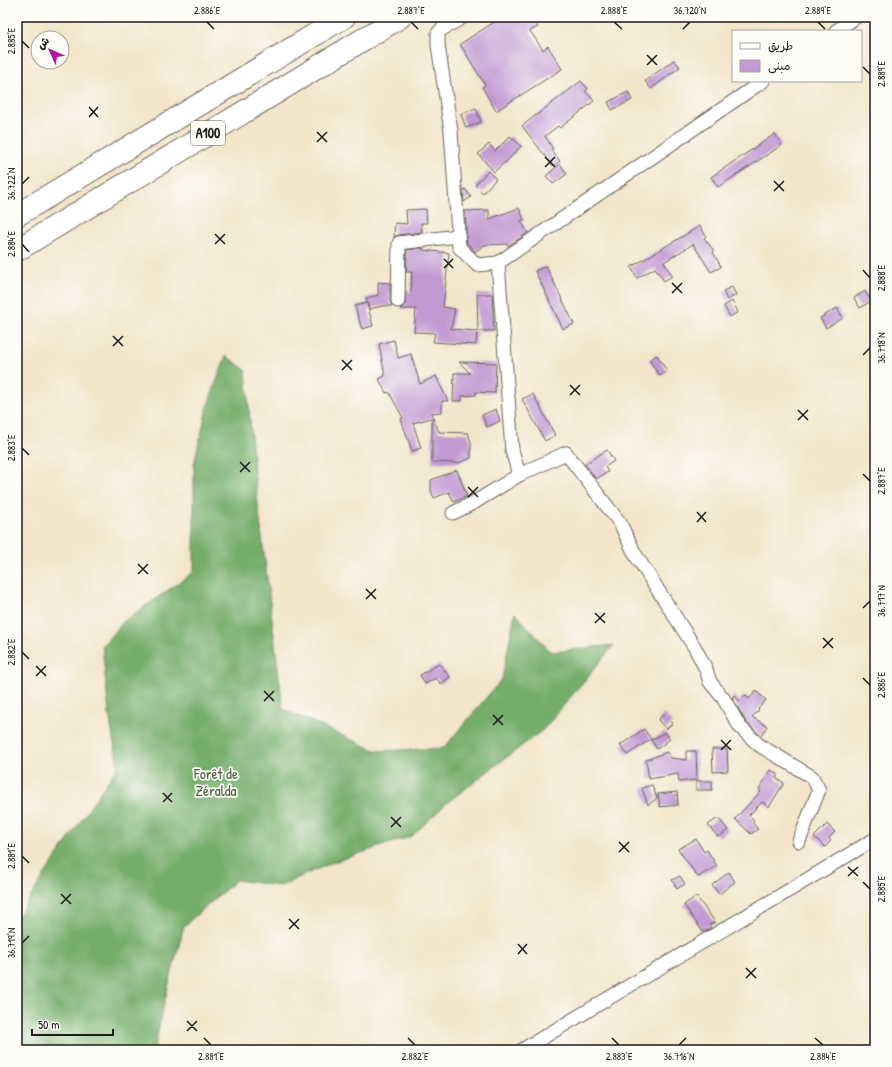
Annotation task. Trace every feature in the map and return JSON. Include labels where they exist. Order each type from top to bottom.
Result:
[{"type":"highway","name":"A100","points":[[17,215],[344,17]]},
{"type":"highway","name":"A100","points":[[17,250],[400,17]]},
{"type":"street","points":[[463,17],[442,29],[438,34],[438,45],[451,131],[459,248],[477,265],[498,264],[762,82]]},
{"type":"street","points":[[837,30],[856,17]]},
{"type":"street","points":[[398,301],[399,243],[458,236]]},
{"type":"street","points":[[498,264],[512,450],[519,475]]},
{"type":"street","points":[[453,513],[475,502],[519,475],[566,453],[620,523],[635,554],[695,648],[706,669],[710,682],[723,698],[740,727],[759,745],[812,777],[819,790],[799,841]]},
{"type":"street","points":[[522,1050],[875,839]]},
{"type":"green space","name":"Forêt de Zéralda","points":[[226,356],[246,370],[254,471],[283,709],[377,751],[444,748],[502,679],[515,613],[551,652],[614,645],[544,729],[449,801],[412,836],[331,863],[280,886],[236,880],[184,926],[167,991],[154,1050],[17,1050],[17,918],[118,766],[109,714],[102,646],[124,621],[194,572],[194,464],[208,404]]},
{"type":"building","points":[[502,17],[531,17],[538,27],[530,31],[543,50],[548,46],[562,69],[496,111],[482,87],[485,85],[460,44]]},
{"type":"building","points":[[674,60],[680,67],[651,89],[645,81]]},
{"type":"building","points":[[581,81],[588,89],[585,91],[594,101],[560,128],[558,126],[545,136],[553,149],[551,150],[560,161],[553,166],[522,126]]},
{"type":"building","points":[[628,92],[632,100],[612,110],[608,102]]},
{"type":"building","points":[[476,108],[481,122],[466,128],[461,114]]},
{"type":"building","points":[[775,134],[782,145],[718,187],[711,177]]},
{"type":"building","points":[[510,136],[521,146],[494,172],[478,154],[489,144],[495,151]]},
{"type":"building","points":[[560,164],[567,174],[553,184],[546,176]]},
{"type":"building","points":[[488,171],[496,179],[483,193],[475,185]]},
{"type":"building","points":[[465,189],[471,197],[464,202],[463,190]]},
{"type":"building","points":[[519,208],[524,220],[521,221],[528,233],[508,246],[507,244],[484,245],[475,252],[467,243],[465,211],[489,210],[489,219]]},
{"type":"building","points":[[426,209],[427,223],[421,223],[422,232],[398,235],[394,237],[395,223],[407,224],[406,210]]},
{"type":"building","points":[[700,226],[706,236],[704,238],[714,251],[713,252],[721,267],[711,272],[693,244],[664,262],[672,276],[664,281],[655,268],[637,278],[631,267]]},
{"type":"building","points":[[423,248],[423,250],[449,253],[443,307],[455,309],[451,329],[477,331],[476,345],[433,342],[435,333],[414,332],[416,309],[400,309],[405,305],[406,291],[411,292],[412,272],[406,272],[407,250]]},
{"type":"building","points":[[546,266],[574,324],[563,329],[535,271]]},
{"type":"building","points":[[378,282],[390,283],[390,301],[392,306],[382,306],[369,309],[366,298],[378,295]]},
{"type":"building","points":[[732,287],[736,295],[727,300],[723,291]]},
{"type":"building","points":[[865,291],[871,301],[860,308],[854,298]]},
{"type":"building","points":[[477,294],[492,294],[494,331],[478,331]]},
{"type":"building","points":[[732,301],[738,312],[730,317],[724,306]]},
{"type":"building","points":[[367,303],[373,326],[362,329],[355,306]]},
{"type":"building","points":[[837,308],[843,318],[826,328],[820,318]]},
{"type":"building","points":[[394,340],[398,358],[411,354],[420,384],[436,376],[448,401],[442,401],[442,412],[431,413],[439,432],[468,433],[471,442],[471,458],[458,463],[432,462],[432,418],[413,423],[421,448],[412,451],[401,419],[403,418],[389,392],[386,393],[379,379],[385,376],[379,344]]},
{"type":"building","points":[[657,355],[667,371],[660,376],[649,360]]},
{"type":"building","points":[[459,362],[496,363],[495,393],[476,392],[476,395],[462,396],[462,401],[453,401],[454,373],[470,373]]},
{"type":"building","points":[[533,394],[555,435],[545,441],[522,399]]},
{"type":"building","points":[[496,409],[500,421],[487,427],[482,415]]},
{"type":"building","points":[[607,450],[614,461],[605,467],[608,472],[596,479],[585,464]]},
{"type":"building","points":[[457,470],[467,496],[454,502],[449,492],[434,498],[431,491],[431,480]]},
{"type":"building","points":[[439,664],[450,677],[441,684],[436,678],[425,684],[420,675]]},
{"type":"building","points":[[756,691],[766,700],[752,717],[767,726],[761,736],[746,722],[732,697],[734,695],[739,701],[745,695],[749,699]]},
{"type":"building","points":[[664,714],[673,723],[666,729],[658,720]]},
{"type":"building","points":[[644,729],[651,739],[627,755],[620,745]]},
{"type":"building","points":[[665,732],[670,739],[657,749],[651,740]]},
{"type":"building","points":[[712,749],[727,749],[728,771],[713,772]]},
{"type":"building","points":[[686,751],[696,751],[697,780],[679,782],[678,774],[649,779],[646,760],[667,752],[671,758],[686,760]]},
{"type":"building","points":[[771,770],[778,774],[776,778],[784,783],[769,807],[762,802],[749,815],[754,820],[752,822],[758,829],[751,834],[735,819],[761,791],[759,789]]},
{"type":"building","points":[[696,781],[712,781],[712,790],[696,790]]},
{"type":"building","points":[[652,785],[657,798],[648,805],[642,788]]},
{"type":"building","points":[[677,792],[678,805],[660,807],[658,794]]},
{"type":"building","points":[[718,818],[728,830],[720,836],[717,836],[708,825]]},
{"type":"building","points":[[827,824],[835,832],[829,838],[831,841],[825,847],[814,837]]},
{"type":"building","points":[[696,839],[704,852],[707,850],[717,866],[698,877],[678,849]]},
{"type":"building","points":[[729,872],[735,882],[719,894],[712,885]]},
{"type":"building","points":[[680,876],[685,884],[677,889],[672,880]]},
{"type":"building","points":[[696,896],[715,922],[709,925],[711,928],[703,932],[684,905]]}]
